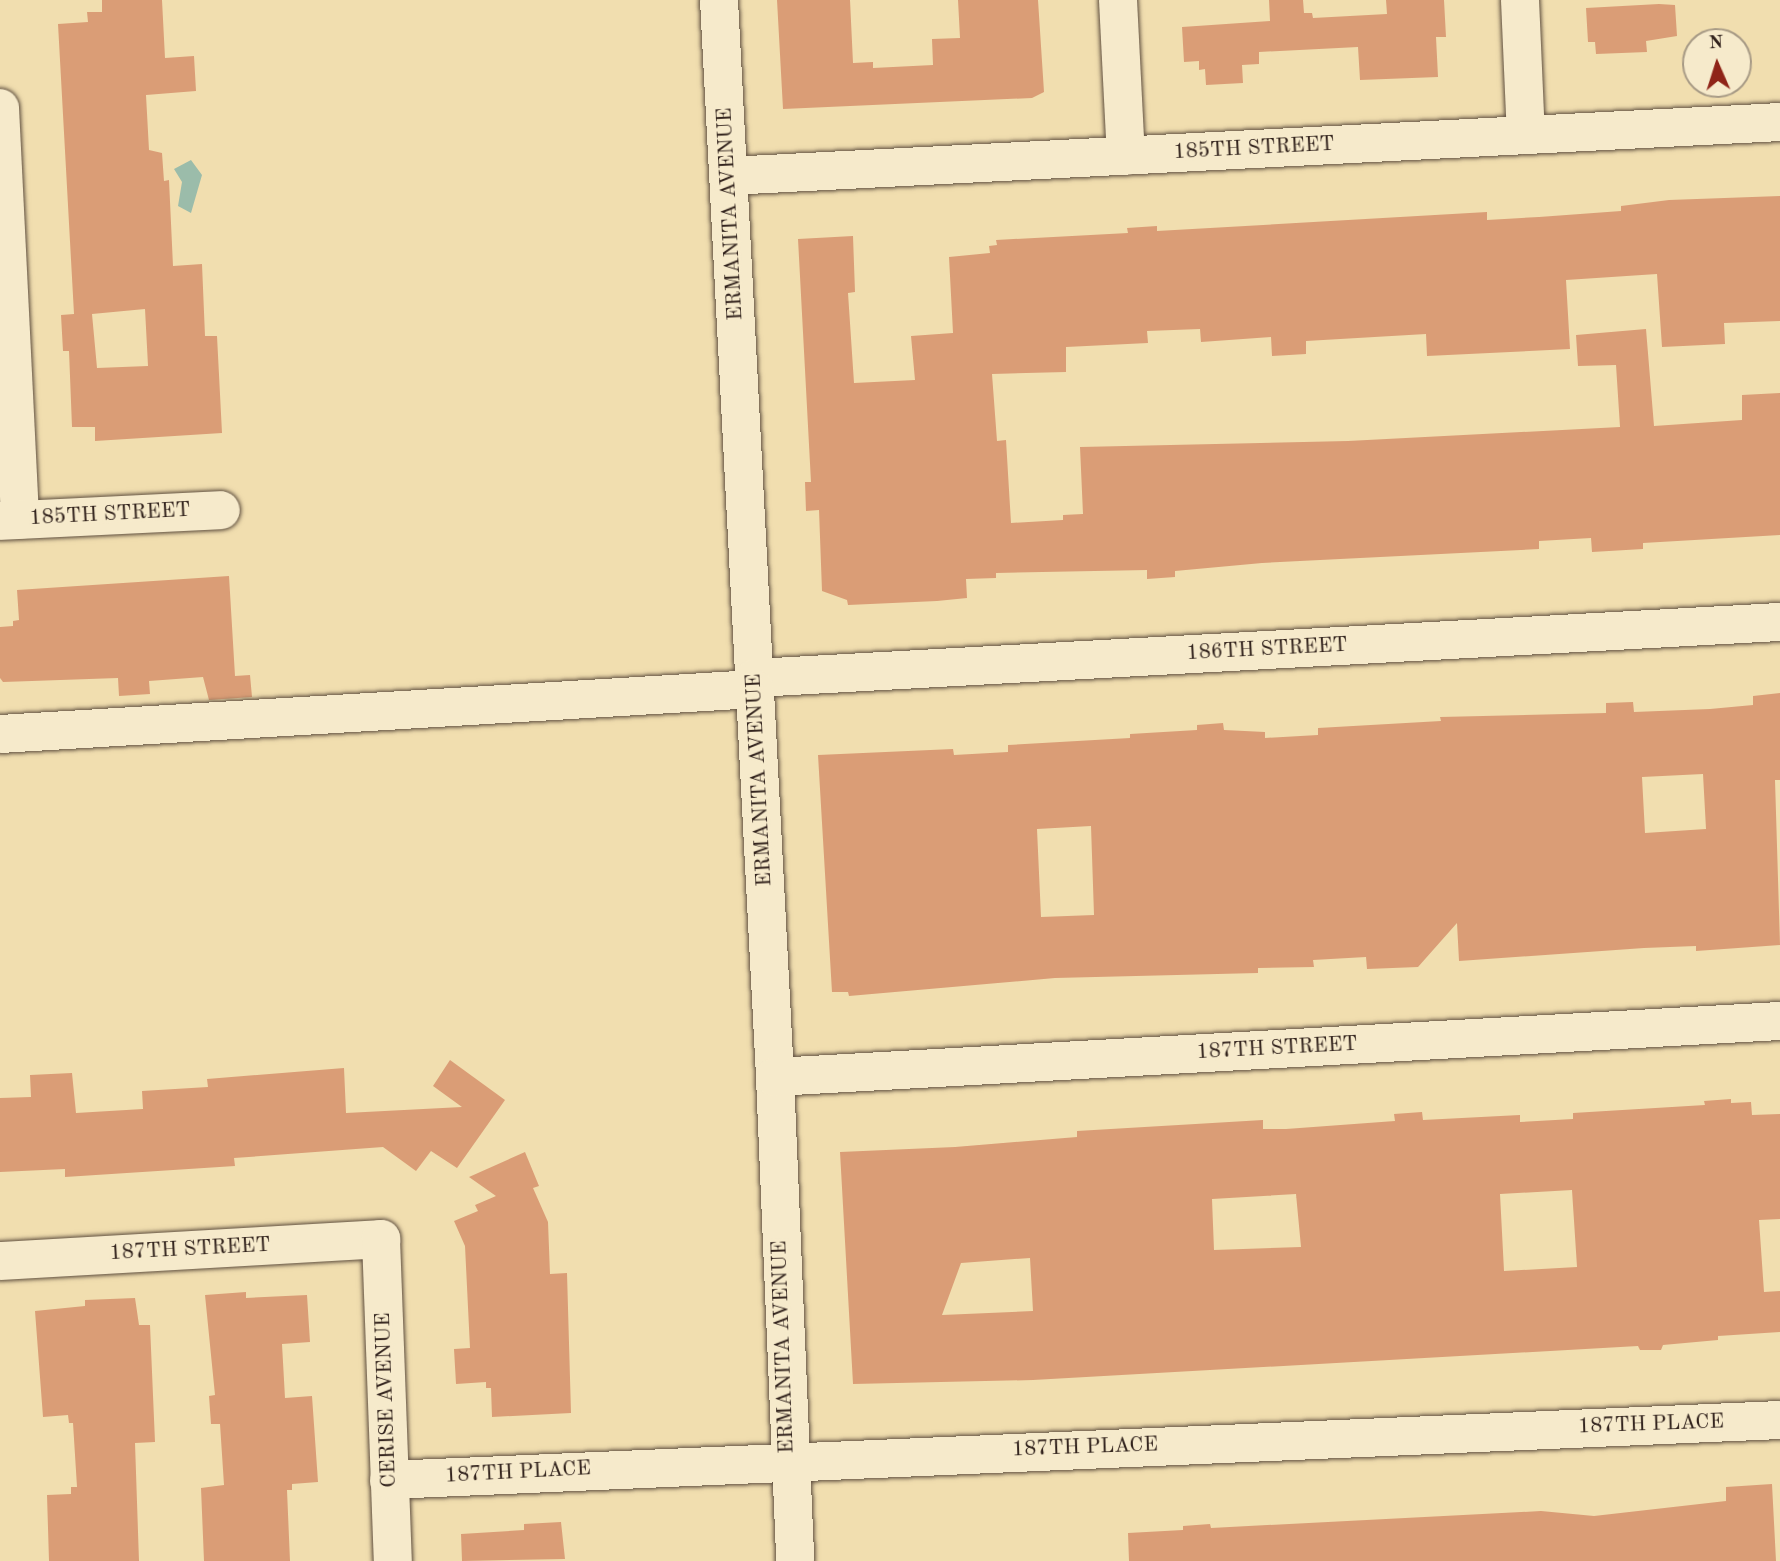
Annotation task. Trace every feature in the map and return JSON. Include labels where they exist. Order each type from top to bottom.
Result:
[{"type":"street","name":"ERMANITA AVENUE","points":[[719,0],[775,1077],[794,1561]]},
{"type":"street","points":[[1118,0],[1126,156]]},
{"type":"street","points":[[1520,0],[1526,135]]},
{"type":"street","points":[[0,108],[10,521]]},
{"type":"street","name":"185TH STREET","points":[[729,176],[1780,122]]},
{"type":"street","name":"185TH STREET","points":[[10,521],[221,510]]},
{"type":"street","name":"186TH STREET","points":[[0,734],[755,684],[1780,622]]},
{"type":"street","name":"187TH STREET","points":[[775,1077],[1780,1021]]},
{"type":"street","name":"187TH STREET","points":[[0,1261],[381,1239]]},
{"type":"street","name":"CERISE AVENUE","points":[[381,1239],[393,1561]]},
{"type":"street","name":"187TH PLACE","points":[[389,1480],[1780,1420]]},
{"type":"shaded area","points":[[191,160],[202,175],[191,213],[178,206],[182,182],[174,169]]},
{"type":"building","points":[[102,0],[162,0],[165,58],[194,56],[196,91],[146,95],[149,150],[162,153],[164,181],[169,180],[173,266],[202,264],[205,336],[217,336],[222,433],[95,441],[95,427],[72,427],[69,351],[63,351],[61,315],[74,314],[58,24],[88,22],[87,12],[102,12]],"holes":[[[145,309],[148,366],[97,368],[92,314]]]},
{"type":"building","points":[[777,0],[850,0],[853,63],[873,62],[873,68],[933,65],[932,39],[960,38],[958,0],[1038,0],[1044,92],[1032,98],[783,109]]},
{"type":"building","points":[[1269,0],[1303,0],[1304,13],[1312,13],[1313,18],[1387,14],[1386,0],[1444,0],[1446,37],[1436,37],[1438,77],[1360,80],[1358,47],[1259,52],[1259,64],[1242,65],[1243,83],[1206,85],[1205,69],[1199,70],[1199,61],[1184,62],[1182,27],[1270,21]]},
{"type":"building","points":[[1675,5],[1677,36],[1646,41],[1647,52],[1596,54],[1595,42],[1588,42],[1586,8]]},
{"type":"building","points":[[1780,196],[1780,321],[1724,323],[1725,344],[1662,347],[1657,274],[1566,280],[1570,349],[1427,356],[1426,334],[1306,341],[1306,354],[1272,356],[1271,337],[1201,342],[1200,329],[1147,331],[1148,343],[1066,347],[1066,372],[992,374],[997,441],[1006,440],[1011,523],[1063,520],[1063,515],[1083,514],[1080,447],[1348,441],[1620,427],[1616,365],[1578,366],[1576,335],[1646,329],[1654,426],[1742,420],[1742,395],[1780,393],[1780,535],[1643,543],[1643,549],[1592,552],[1591,538],[1539,541],[1539,549],[1262,563],[1175,571],[1175,577],[1147,579],[1147,570],[996,573],[996,578],[966,579],[967,598],[937,601],[848,605],[847,600],[822,591],[819,510],[806,511],[805,482],[811,482],[798,239],[853,236],[855,292],[848,293],[854,383],[915,380],[911,336],[953,333],[949,257],[990,253],[989,246],[997,245],[996,240],[1128,233],[1127,228],[1157,226],[1157,231],[1487,212],[1487,220],[1621,211],[1621,206],[1669,200]]},
{"type":"building","points":[[229,576],[235,676],[250,675],[252,697],[209,700],[203,677],[149,681],[150,694],[119,696],[118,678],[3,682],[0,678],[0,627],[13,626],[13,621],[19,620],[17,590]]},
{"type":"building","points":[[1780,693],[1780,780],[1775,780],[1780,945],[1696,951],[1696,946],[1644,948],[1459,961],[1457,923],[1418,967],[1367,969],[1366,957],[1313,960],[1314,967],[1258,968],[1258,973],[1055,978],[849,996],[848,992],[832,992],[818,755],[953,749],[954,755],[1008,752],[1008,745],[1130,738],[1130,734],[1197,730],[1197,725],[1223,723],[1224,730],[1265,732],[1265,738],[1318,735],[1318,728],[1441,721],[1440,717],[1606,713],[1606,703],[1633,702],[1634,712],[1710,709],[1753,705],[1753,696]],"holes":[[[1703,774],[1706,829],[1645,833],[1642,777]],[[1091,826],[1094,915],[1041,917],[1037,829]]]},
{"type":"building","points":[[450,1060],[505,1100],[457,1168],[431,1151],[416,1171],[383,1147],[234,1158],[235,1166],[65,1177],[65,1169],[0,1172],[0,1098],[31,1097],[30,1075],[72,1073],[76,1113],[143,1109],[142,1091],[208,1087],[207,1079],[344,1068],[346,1113],[462,1107],[433,1086]]},
{"type":"building","points":[[1731,1099],[1731,1103],[1751,1102],[1752,1115],[1780,1114],[1780,1219],[1759,1220],[1764,1292],[1780,1291],[1780,1332],[1718,1336],[1718,1340],[1663,1345],[1661,1350],[1640,1350],[1638,1346],[1033,1380],[853,1384],[840,1152],[955,1147],[1077,1137],[1077,1131],[1263,1120],[1263,1129],[1286,1129],[1395,1121],[1394,1114],[1422,1112],[1423,1120],[1520,1115],[1520,1122],[1573,1119],[1573,1113],[1705,1105],[1704,1101]],"holes":[[[1572,1190],[1577,1267],[1504,1271],[1500,1194]],[[1296,1194],[1301,1247],[1214,1250],[1212,1199]],[[1030,1258],[1033,1311],[942,1315],[961,1263]]]},
{"type":"building","points":[[525,1152],[539,1186],[533,1188],[548,1222],[550,1274],[567,1273],[571,1413],[492,1417],[491,1388],[486,1388],[486,1382],[456,1384],[454,1349],[470,1348],[465,1246],[454,1221],[478,1211],[475,1205],[496,1196],[469,1177]]},
{"type":"building","points":[[246,1292],[246,1298],[307,1295],[310,1342],[282,1344],[285,1398],[312,1396],[318,1482],[292,1484],[292,1490],[287,1490],[290,1561],[204,1561],[201,1488],[224,1485],[220,1424],[211,1424],[209,1396],[215,1395],[205,1295]]},
{"type":"building","points":[[135,1298],[139,1325],[150,1325],[155,1442],[135,1443],[139,1561],[49,1561],[47,1495],[71,1494],[71,1487],[77,1487],[73,1423],[69,1423],[68,1415],[43,1417],[35,1311],[85,1306],[85,1300]]},
{"type":"building","points":[[1772,1484],[1776,1561],[1129,1561],[1128,1533],[1183,1530],[1183,1526],[1210,1524],[1211,1528],[1541,1511],[1594,1516],[1726,1501],[1726,1487]]},
{"type":"building","points":[[561,1522],[565,1559],[462,1561],[461,1534],[524,1530],[524,1524]]}]
